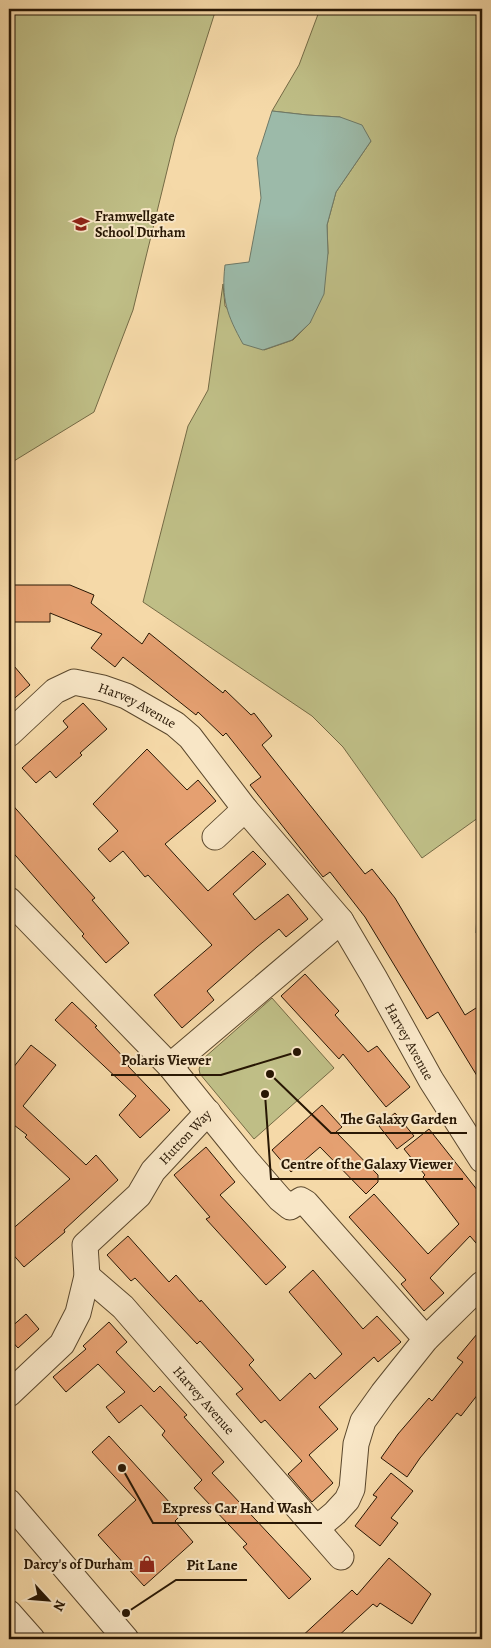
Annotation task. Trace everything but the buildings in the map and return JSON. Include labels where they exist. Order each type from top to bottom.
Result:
[{"type":"street","name":"Harvey Avenue","points":[[9,734],[55,691],[74,682],[103,688],[126,696],[175,724],[190,737],[245,808],[341,921],[431,1080],[482,1160]]},
{"type":"street","points":[[215,837],[245,808]]},
{"type":"street","name":"Hutton Way","points":[[9,900],[170,1066],[208,1112],[153,1171],[139,1195],[85,1245],[87,1276],[78,1313],[62,1344],[9,1394]]},
{"type":"street","points":[[170,1066],[341,921]]},
{"type":"street","points":[[208,1112],[280,1199],[290,1207],[301,1200],[306,1203],[426,1339]]},
{"type":"street","name":"Harvey Avenue","points":[[87,1276],[123,1307],[341,1557]]},
{"type":"street","points":[[317,1528],[347,1500],[352,1489],[356,1444],[363,1421],[426,1339],[482,1284]]},
{"type":"street","points":[[9,1502],[126,1639]]},
{"type":"street","points":[[9,1613],[32,1639]]},
{"type":"shaded area","name":"Framwellgate School Durham","points":[[9,9],[216,9],[175,138],[133,310],[94,412],[9,464]]},
{"type":"shaded area","points":[[320,9],[482,9],[482,815],[422,858],[343,747],[312,716],[143,602],[188,426],[208,390],[223,284],[225,306],[264,350],[293,340],[310,323],[328,253],[327,225],[336,192],[371,141],[340,117],[272,111],[299,65]]},
{"type":"shaded area","points":[[272,111],[340,117],[362,125],[371,141],[336,192],[327,225],[328,253],[324,294],[310,323],[292,340],[263,350],[243,344],[237,334],[226,306],[224,277],[225,265],[249,262],[261,198],[257,158]]},
{"type":"shaded area","points":[[482,850],[482,937],[476,933],[480,853]]},
{"type":"shaded area","points":[[272,998],[334,1068],[254,1139],[200,1074],[199,1069],[204,1058]]},
{"type":"place","name":"Framwellgate School Durham","points":[[81,224]]},
{"type":"place","name":"Polaris Viewer","points":[[297,1052]]},
{"type":"place","name":"The Galaxy Garden","points":[[270,1074]]},
{"type":"place","name":"Centre of the Galaxy Viewer","points":[[265,1094]]},
{"type":"place","name":"Express Car Hand Wash","points":[[122,1468]]},
{"type":"place","name":"Darcy's of Durham","points":[[147,1564]]},
{"type":"place","name":"Pit Lane","points":[[126,1613]]}]
